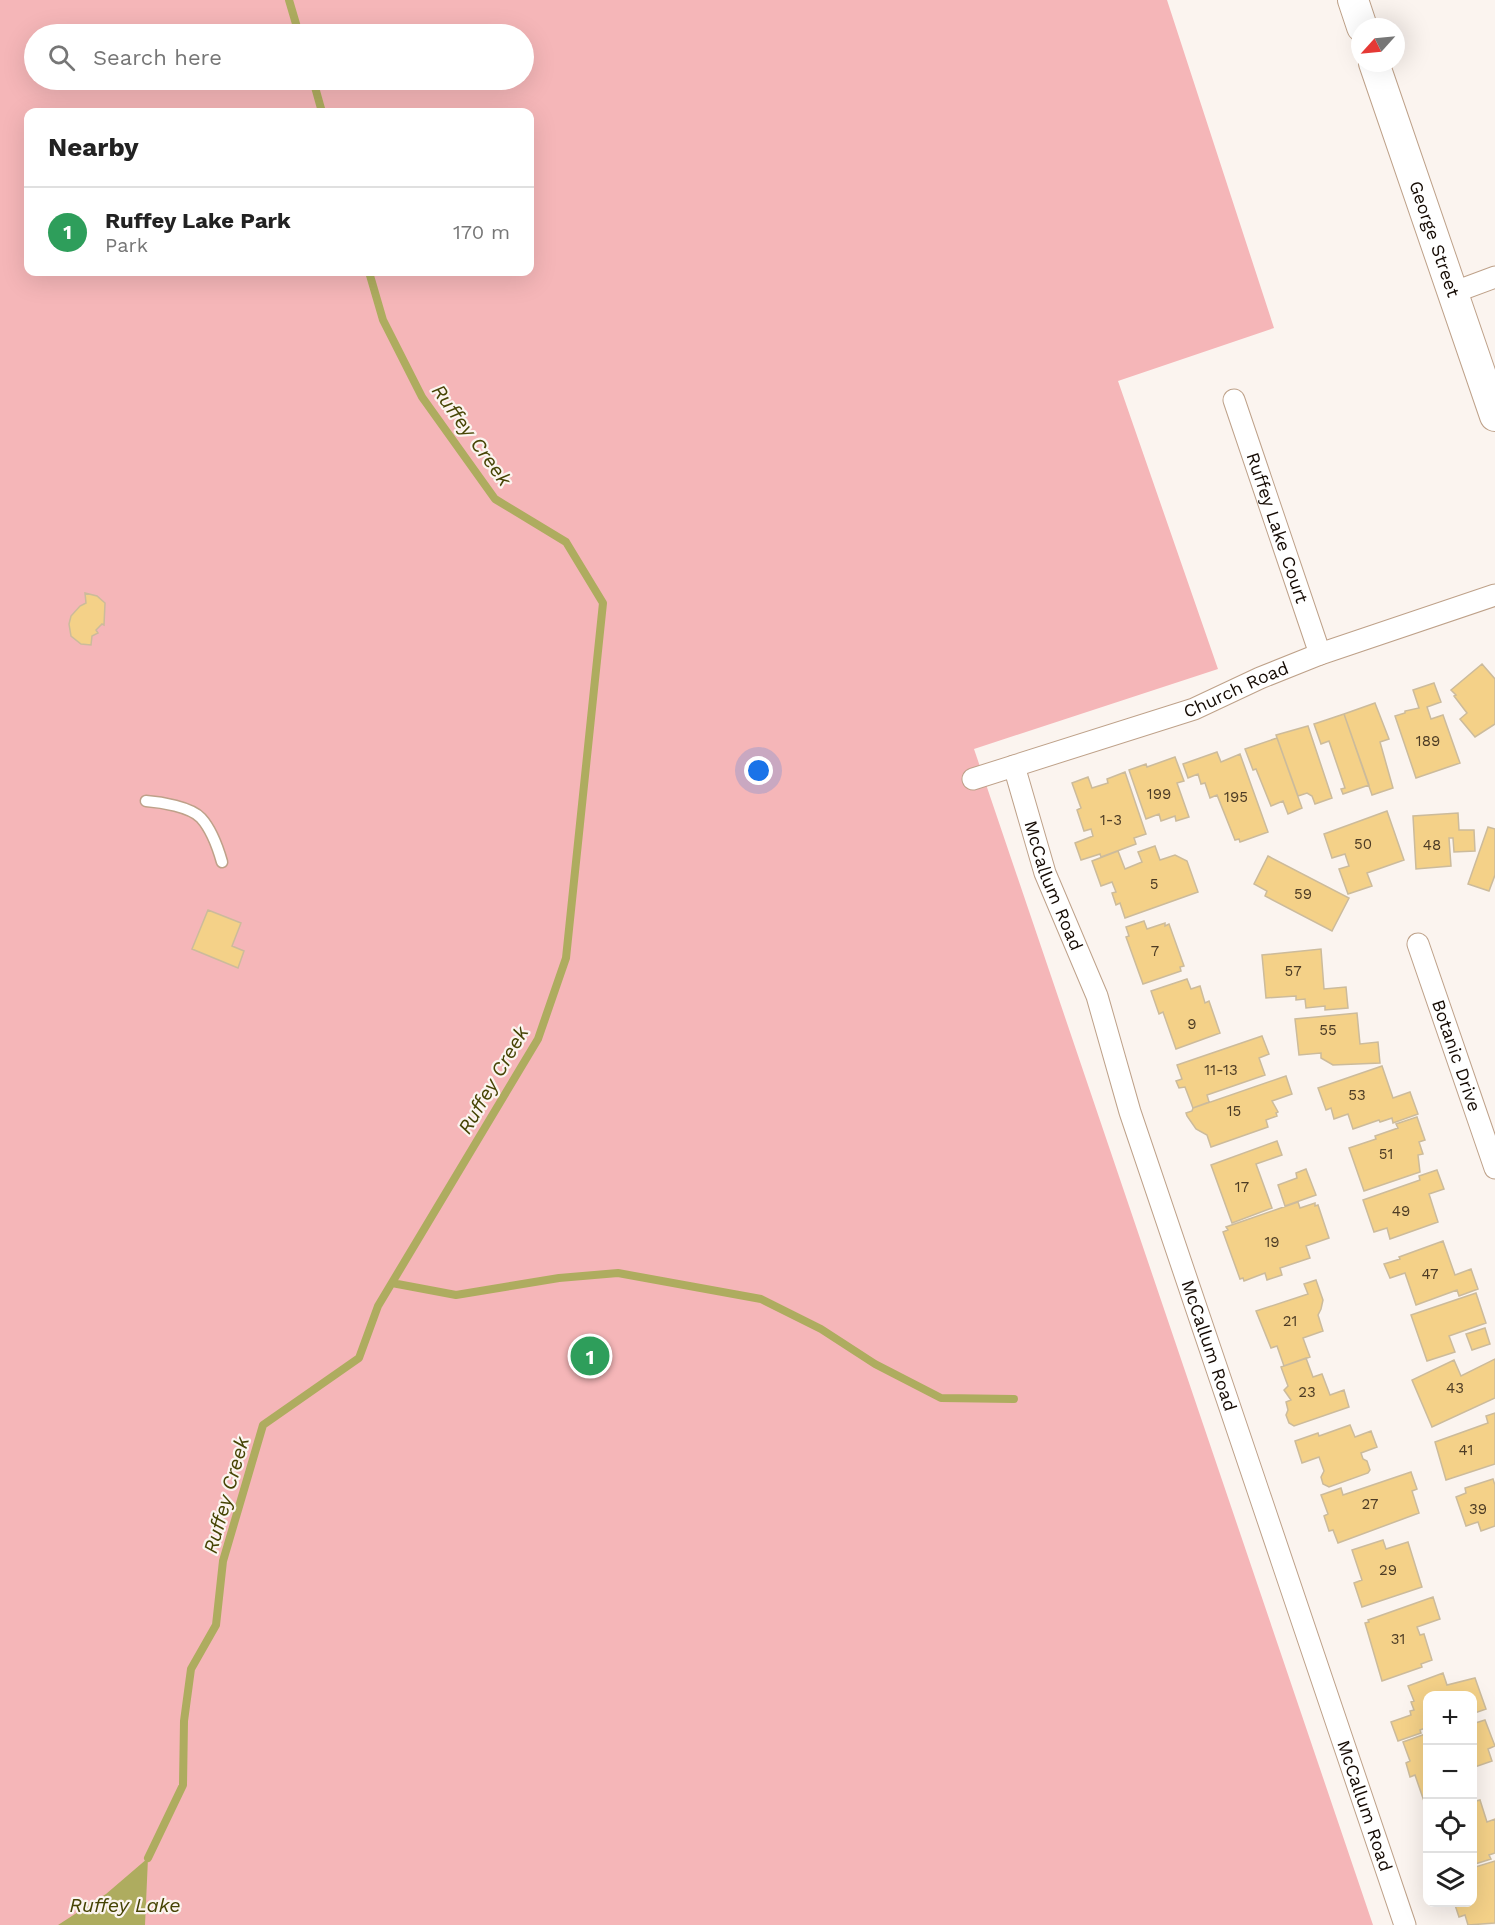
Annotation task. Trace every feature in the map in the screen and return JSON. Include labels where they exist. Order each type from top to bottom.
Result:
[{"type":"main road","points":[[1353,0],[1359,18]]},
{"type":"main road","name":"George Street","points":[[1377,72],[1495,416]]},
{"type":"street","points":[[1452,293],[1495,277]]},
{"type":"street","name":"Ruffey Lake Court","points":[[1234,400],[1320,654]]},
{"type":"street","name":"Church Road","points":[[973,779],[1194,709],[1260,678],[1320,654],[1495,595]]},
{"type":"street","name":"McCallum Road","points":[[1014,766],[1045,873],[1097,996],[1134,1124],[1405,1925]]},
{"type":"street","name":"Botanic Drive","points":[[1418,944],[1495,1168]]},
{"type":"lane","points":[[146,801],[170,803],[200,817],[218,849],[222,862]]},
{"type":"shaded area","points":[[0,0],[1167,0],[1274,328],[1118,381],[1218,669],[974,749],[1373,1925],[0,1925]]},
{"type":"water","name":"Ruffey Lake","points":[[148,1858],[145,1925],[58,1925],[106,1894]]},
{"type":"building","points":[[85,593],[97,596],[105,603],[104,625],[102,624],[96,630],[98,633],[92,636],[91,645],[81,644],[71,636],[69,624],[71,616],[86,603]]},
{"type":"building","points":[[1482,664],[1495,679],[1495,724],[1475,737],[1460,719],[1467,713],[1451,690]]},
{"type":"building","points":[[1434,683],[1441,702],[1427,707],[1431,719],[1443,715],[1460,763],[1416,778],[1395,716],[1419,708],[1413,690]]},
{"type":"building","points":[[1375,703],[1389,739],[1380,742],[1393,788],[1372,795],[1344,714]]},
{"type":"building","points":[[1344,714],[1369,785],[1343,794],[1341,789],[1345,788],[1329,741],[1321,744],[1314,724]]},
{"type":"building","points":[[1308,726],[1332,798],[1315,804],[1312,796],[1307,793],[1298,796],[1276,735]]},
{"type":"building","points":[[1277,738],[1302,808],[1288,814],[1283,801],[1271,806],[1245,749]]},
{"type":"building","points":[[1217,752],[1221,762],[1240,754],[1268,832],[1240,842],[1239,839],[1235,840],[1217,795],[1210,798],[1205,783],[1201,784],[1198,774],[1188,778],[1183,764]]},
{"type":"building","points":[[1175,757],[1184,781],[1177,783],[1189,817],[1176,821],[1175,816],[1161,821],[1159,814],[1146,819],[1129,770],[1146,764],[1147,767]]},
{"type":"building","points":[[1125,772],[1146,834],[1134,838],[1136,844],[1101,857],[1100,854],[1081,860],[1075,843],[1093,836],[1091,829],[1084,831],[1077,810],[1081,808],[1072,783],[1088,777],[1092,788],[1108,783],[1107,779]]},
{"type":"building","points":[[1387,811],[1404,860],[1367,873],[1372,886],[1348,894],[1339,869],[1349,866],[1345,854],[1332,858],[1324,834]]},
{"type":"building","points":[[1458,813],[1459,830],[1474,830],[1475,851],[1454,852],[1453,838],[1449,838],[1451,866],[1416,869],[1413,816]]},
{"type":"building","points":[[1488,827],[1495,829],[1495,875],[1489,891],[1468,884]]},
{"type":"building","points":[[1155,846],[1160,860],[1175,855],[1187,861],[1198,892],[1125,918],[1120,903],[1116,905],[1112,893],[1116,892],[1112,882],[1101,886],[1092,861],[1118,851],[1125,869],[1142,862],[1138,852]]},
{"type":"building","points":[[1268,856],[1349,898],[1332,931],[1265,896],[1267,891],[1254,884]]},
{"type":"building","points":[[208,910],[241,923],[232,946],[244,951],[238,968],[192,949]]},
{"type":"building","points":[[1144,921],[1147,929],[1165,923],[1165,926],[1169,924],[1184,966],[1180,967],[1181,971],[1143,984],[1126,937],[1129,936],[1126,927]]},
{"type":"building","points":[[1321,949],[1324,989],[1346,987],[1348,1008],[1325,1010],[1325,1006],[1306,1008],[1305,999],[1296,1000],[1296,996],[1266,998],[1262,955]]},
{"type":"building","points":[[1187,979],[1191,989],[1200,986],[1205,1003],[1209,1001],[1220,1033],[1176,1049],[1163,1012],[1159,1014],[1151,991]]},
{"type":"building","points":[[1357,1013],[1360,1044],[1378,1042],[1380,1063],[1333,1065],[1321,1058],[1321,1053],[1299,1055],[1295,1019]]},
{"type":"building","points":[[1262,1036],[1269,1054],[1259,1058],[1265,1075],[1207,1095],[1209,1102],[1193,1108],[1185,1087],[1179,1088],[1176,1081],[1182,1079],[1177,1065]]},
{"type":"building","points":[[1382,1066],[1393,1098],[1410,1092],[1418,1114],[1393,1123],[1392,1118],[1353,1129],[1348,1114],[1334,1119],[1331,1108],[1326,1110],[1318,1088]]},
{"type":"building","points":[[1286,1076],[1292,1094],[1272,1101],[1278,1112],[1277,1116],[1266,1120],[1268,1127],[1211,1147],[1207,1135],[1196,1129],[1187,1116],[1186,1113],[1192,1111],[1193,1108]]},
{"type":"building","points":[[1417,1117],[1425,1140],[1419,1142],[1423,1154],[1418,1155],[1420,1172],[1364,1191],[1349,1148],[1376,1139],[1375,1136],[1398,1128],[1396,1124]]},
{"type":"building","points":[[1277,1141],[1282,1155],[1256,1164],[1272,1208],[1232,1223],[1211,1165]]},
{"type":"building","points":[[1306,1169],[1316,1195],[1285,1206],[1278,1185],[1297,1178],[1296,1173]]},
{"type":"building","points":[[1437,1170],[1444,1189],[1429,1194],[1438,1222],[1390,1239],[1387,1228],[1374,1232],[1363,1200],[1420,1180],[1419,1176]]},
{"type":"building","points":[[1298,1202],[1300,1208],[1315,1203],[1315,1206],[1318,1205],[1329,1238],[1306,1246],[1310,1258],[1280,1268],[1282,1275],[1267,1280],[1265,1273],[1244,1281],[1243,1278],[1240,1279],[1223,1232],[1228,1230],[1226,1227]]},
{"type":"building","points":[[1443,1241],[1455,1275],[1471,1269],[1478,1289],[1459,1296],[1457,1290],[1416,1305],[1405,1273],[1390,1278],[1384,1264]]},
{"type":"building","points":[[1316,1280],[1323,1300],[1318,1315],[1323,1331],[1303,1338],[1310,1357],[1284,1366],[1277,1346],[1271,1348],[1256,1311],[1308,1294],[1304,1284]]},
{"type":"building","points":[[1476,1293],[1486,1323],[1449,1336],[1455,1352],[1427,1361],[1411,1315]]},
{"type":"building","points":[[1485,1328],[1490,1344],[1472,1350],[1466,1334]]},
{"type":"building","points":[[1306,1358],[1313,1377],[1322,1374],[1330,1395],[1344,1390],[1349,1407],[1294,1426],[1289,1423],[1286,1415],[1288,1410],[1286,1402],[1291,1400],[1284,1390],[1288,1386],[1281,1367]]},
{"type":"building","points":[[1495,1359],[1495,1398],[1432,1427],[1412,1380],[1454,1360],[1461,1376]]},
{"type":"building","points":[[1495,1413],[1495,1464],[1446,1480],[1435,1442],[1488,1423],[1486,1416]]},
{"type":"building","points":[[1350,1425],[1355,1437],[1371,1431],[1377,1447],[1361,1453],[1370,1470],[1368,1473],[1329,1487],[1323,1484],[1321,1477],[1324,1471],[1319,1457],[1302,1463],[1295,1441],[1318,1433],[1319,1436]]},
{"type":"building","points":[[1411,1472],[1417,1489],[1412,1491],[1419,1513],[1338,1543],[1333,1530],[1329,1531],[1324,1516],[1328,1514],[1321,1495],[1341,1488],[1343,1495]]},
{"type":"building","points":[[1493,1479],[1495,1526],[1481,1531],[1478,1522],[1466,1526],[1456,1497],[1466,1493],[1465,1488]]},
{"type":"building","points":[[1383,1540],[1386,1549],[1408,1542],[1422,1587],[1362,1607],[1354,1583],[1362,1580],[1352,1550]]},
{"type":"building","points":[[1433,1597],[1440,1619],[1417,1627],[1420,1635],[1424,1634],[1432,1660],[1421,1664],[1422,1667],[1382,1681],[1365,1623]]},
{"type":"building","points":[[1443,1673],[1447,1685],[1475,1678],[1486,1709],[1477,1712],[1477,1691],[1423,1691],[1423,1729],[1420,1730],[1421,1733],[1398,1741],[1391,1722],[1411,1715],[1410,1711],[1414,1710],[1411,1702],[1414,1701],[1408,1686]]},
{"type":"building","points":[[1485,1720],[1495,1746],[1488,1749],[1492,1761],[1477,1766],[1477,1745],[1477,1722]]},
{"type":"building","points":[[1423,1735],[1423,1798],[1415,1775],[1410,1777],[1406,1763],[1410,1761],[1403,1742]]},
{"type":"building","points":[[1480,1800],[1487,1822],[1495,1819],[1495,1853],[1489,1855],[1491,1859],[1477,1863],[1477,1801]]},
{"type":"building","points":[[1495,1861],[1495,1923],[1468,1925],[1465,1915],[1459,1917],[1456,1907],[1477,1907],[1477,1866]]},
{"type":"waterway","name":"Ruffey Creek","points":[[289,0],[296,24]]},
{"type":"waterway","name":"Ruffey Creek","points":[[316,90],[321,108]]},
{"type":"waterway","name":"Ruffey Creek","points":[[148,1858],[183,1785],[184,1721],[191,1669],[216,1625],[223,1561],[263,1425],[359,1358],[378,1306],[538,1039],[566,958],[603,603],[566,542],[495,499],[422,397],[383,320],[370,276]]},
{"type":"waterway","points":[[392,1283],[456,1295],[559,1278],[618,1273],[761,1299],[821,1329],[875,1364],[941,1398],[1014,1399]]},
{"type":"place","name":"Ruffey Lake Park","points":[[590,1356]]}]
